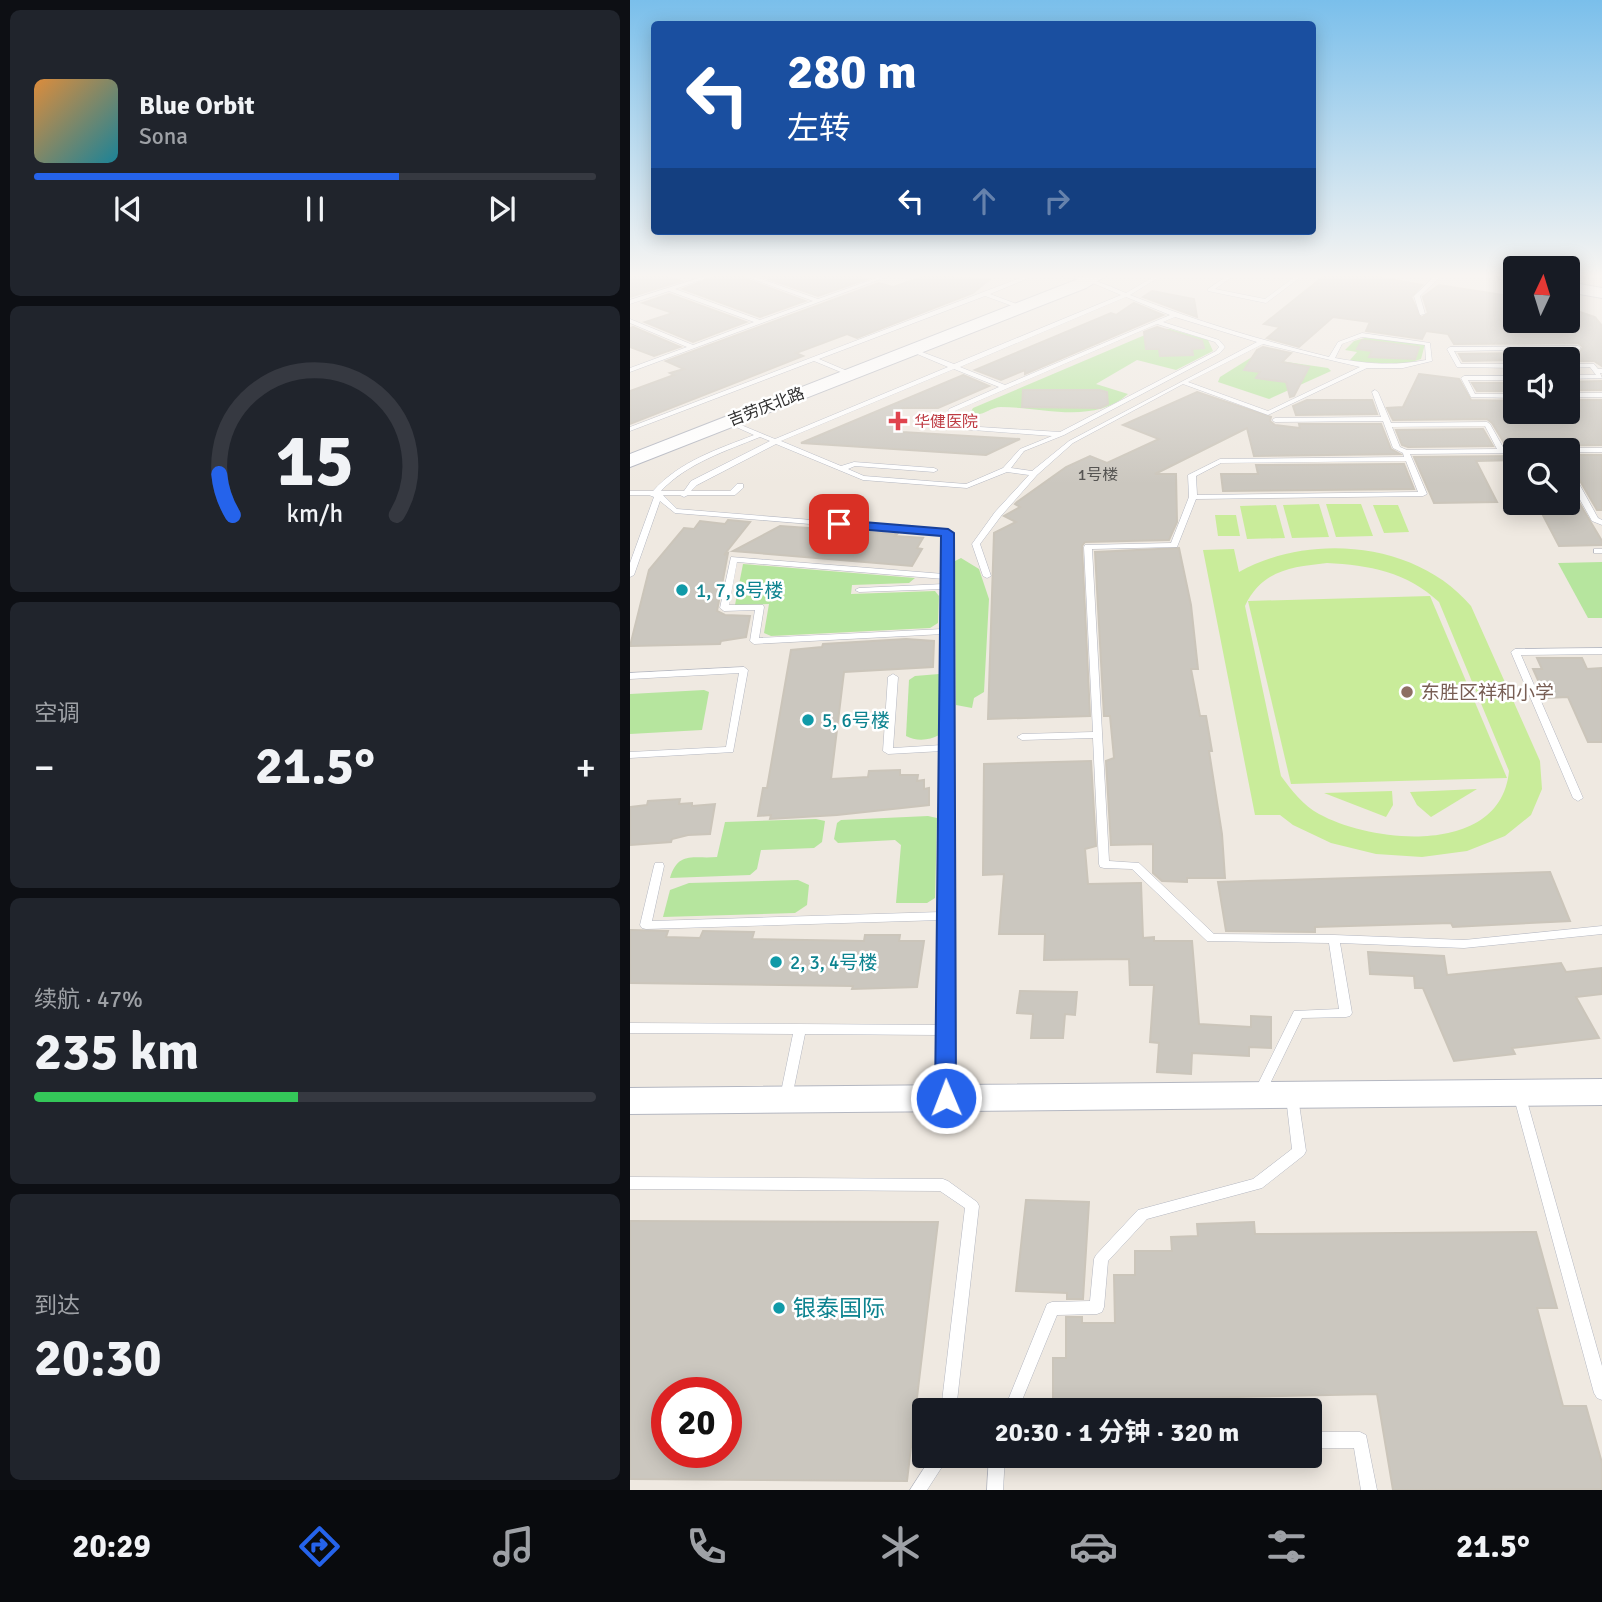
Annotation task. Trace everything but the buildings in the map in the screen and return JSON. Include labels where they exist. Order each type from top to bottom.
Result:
[{"type":"main road","name":"吉劳庆北路","points":[[630,461],[924,346]]},
{"type":"street","points":[[630,1101],[1602,1092]]},
{"type":"lane","points":[[630,370],[693,346]]},
{"type":"lane","points":[[630,429],[849,346]]},
{"type":"lane","points":[[684,495],[694,483],[776,442],[1005,346]]},
{"type":"lane","points":[[1062,434],[962,428],[951,410],[1102,346]]},
{"type":"lane","points":[[1006,470],[1022,450],[1062,434],[1218,352],[1221,346]]},
{"type":"lane","points":[[988,576],[976,544],[1034,473],[1072,442],[1255,346]]},
{"type":"lane","points":[[1276,346],[1366,366],[1403,366],[1429,361],[1428,346]]},
{"type":"lane","points":[[1331,359],[1339,346]]},
{"type":"lane","points":[[1503,349],[1450,349],[1459,366],[1503,366]]},
{"type":"lane","points":[[912,350],[1005,387]]},
{"type":"lane","points":[[814,359],[850,374]]},
{"type":"lane","points":[[1183,382],[1269,413],[1366,366]]},
{"type":"lane","points":[[1580,366],[1592,366],[1599,371],[1600,377],[1580,377]]},
{"type":"lane","points":[[1503,377],[1464,378],[1473,396],[1503,396]]},
{"type":"lane","points":[[1193,497],[1423,494],[1407,456],[1397,448],[1375,392]]},
{"type":"lane","points":[[1580,395],[1602,395]]},
{"type":"lane","points":[[1275,420],[1487,424],[1502,451],[1220,461],[1192,475],[1193,497],[1174,545],[1088,547],[1104,864],[1135,866],[1211,939],[1334,939],[1464,944],[1602,930]]},
{"type":"lane","points":[[727,421],[863,478],[967,486],[1006,470],[1034,473]]},
{"type":"lane","points":[[630,575],[662,484],[692,464],[760,435]]},
{"type":"lane","points":[[1580,450],[1602,450]]},
{"type":"lane","points":[[841,468],[854,464],[934,470]]},
{"type":"lane","points":[[630,493],[732,493],[740,486]]},
{"type":"lane","points":[[1580,492],[1595,519],[1602,523]]},
{"type":"lane","points":[[656,495],[675,511],[948,533],[946,1098]]},
{"type":"lane","points":[[947,631],[754,641],[760,607],[724,608],[734,559],[948,582]]},
{"type":"lane","points":[[859,590],[948,582]]},
{"type":"lane","points":[[1578,798],[1515,652],[1602,651]]},
{"type":"lane","points":[[630,676],[744,670],[730,750],[630,755]]},
{"type":"lane","points":[[893,677],[888,751],[947,748]]},
{"type":"lane","points":[[1022,737],[1097,736]]},
{"type":"lane","points":[[659,866],[646,925],[945,916]]},
{"type":"lane","points":[[1258,1095],[1298,1014],[1346,1013],[1334,939]]},
{"type":"lane","points":[[630,1028],[945,1030]]},
{"type":"lane","points":[[786,1100],[800,1029]]},
{"type":"lane","points":[[1519,1093],[1602,1393]]},
{"type":"lane","points":[[1016,1398],[1052,1308],[1097,1307],[1101,1259],[1143,1214],[1257,1184],[1299,1150],[1292,1095]]},
{"type":"lane","points":[[630,1183],[943,1185],[972,1206],[950,1398]]},
{"type":"lane","points":[[1322,1440],[1360,1440],[1369,1490]]},
{"type":"lane","points":[[918,1490],[934,1468]]},
{"type":"lane","points":[[995,1490],[996,1468]]},
{"type":"green space","points":[[1120,346],[1211,346],[1213,351],[1176,370],[1137,360],[1096,384],[1128,394],[1099,409],[1067,412],[1001,407],[975,414],[970,413],[973,408]]},
{"type":"green space","points":[[1349,346],[1425,346],[1421,359],[1406,364],[1355,362],[1350,360],[1357,352],[1345,350]]},
{"type":"green space","points":[[1252,357],[1328,368],[1331,371],[1269,399],[1218,382],[1220,377]]},
{"type":"green space","points":[[1319,504],[1329,537],[1292,538],[1283,505]]},
{"type":"green space","points":[[1326,504],[1361,504],[1373,536],[1336,537]]},
{"type":"green space","points":[[1276,505],[1285,538],[1247,539],[1240,506]]},
{"type":"green space","points":[[1373,505],[1398,505],[1409,532],[1384,533]]},
{"type":"green space","points":[[1215,515],[1236,515],[1240,536],[1218,536]]},
{"type":"green space","points":[[1330,548],[1362,550],[1393,557],[1422,568],[1448,585],[1471,606],[1540,761],[1542,789],[1531,815],[1505,836],[1467,851],[1422,857],[1376,854],[1331,843],[1293,825],[1280,815],[1255,815],[1203,550],[1234,549],[1239,572],[1267,559],[1298,551]],"holes":[[[1327,563],[1372,568],[1401,577],[1439,602],[1509,771],[1501,798],[1484,818],[1460,830],[1432,836],[1401,836],[1371,832],[1343,824],[1308,806],[1281,776],[1245,606],[1260,585],[1279,572]]]},
{"type":"green space","points":[[961,558],[979,569],[989,599],[984,692],[974,698],[972,708],[956,705],[955,561]]},
{"type":"green space","points":[[1602,562],[1602,618],[1588,618],[1558,563]]},
{"type":"green space","points":[[743,564],[915,578],[909,583],[852,585],[851,594],[935,591],[939,596],[938,623],[930,628],[771,636],[764,633],[769,604],[735,605]]},
{"type":"green space","points":[[1430,596],[1507,778],[1291,784],[1248,601]]},
{"type":"green space","points":[[939,674],[939,735],[922,740],[906,736],[909,680],[915,676]]},
{"type":"green space","points":[[704,690],[709,692],[702,730],[630,734],[630,694]]},
{"type":"green space","points":[[1477,789],[1431,817],[1417,805],[1410,792]]},
{"type":"green space","points":[[1392,791],[1393,805],[1386,817],[1324,793]]},
{"type":"green space","points":[[928,816],[937,818],[935,898],[927,903],[896,903],[901,845],[895,840],[838,843],[834,839],[837,823],[841,820]]},
{"type":"green space","points":[[825,821],[822,842],[814,848],[761,850],[757,869],[750,875],[670,878],[673,869],[682,860],[717,857],[725,822]]},
{"type":"green space","points":[[798,880],[809,885],[807,905],[795,913],[663,917],[670,890],[689,883]]},
{"type":"place","name":"华健医院","points":[[898,421]]},
{"type":"place","name":"1, 7, 8号楼","points":[[682,590]]},
{"type":"place","name":"东胜区祥和小学","points":[[1407,692]]},
{"type":"place","name":"5, 6号楼","points":[[808,720]]},
{"type":"place","name":"2, 3, 4号楼","points":[[776,962]]},
{"type":"place","name":"银泰国际","points":[[779,1308]]},
{"type":"route","points":[[839,524],[948,533],[946,1098]]}]
